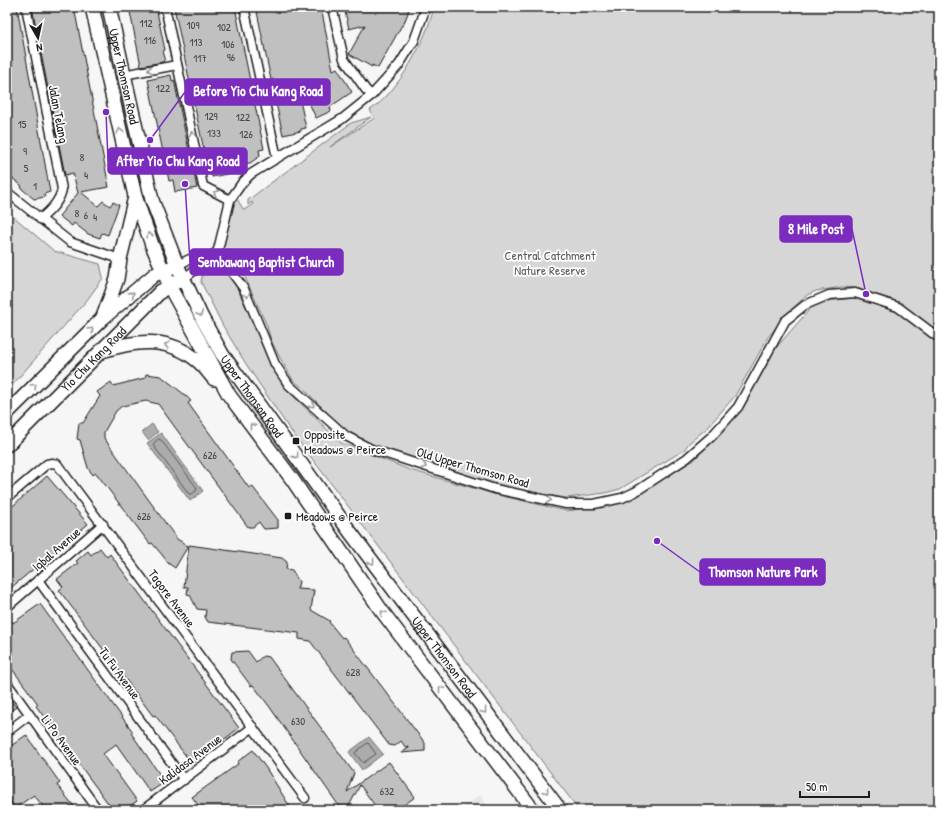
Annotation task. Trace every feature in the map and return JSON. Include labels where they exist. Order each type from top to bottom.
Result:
[{"type":"main road","name":"Upper Thomson Road","points":[[92,7],[135,196],[162,271],[169,286],[229,395],[292,479],[381,610],[533,810]]},
{"type":"main road","name":"Upper Thomson Road","points":[[109,7],[152,200],[177,265],[202,318],[226,359],[385,579],[560,810]]},
{"type":"main road","points":[[103,318],[115,286],[135,196]]},
{"type":"main road","name":"Yio Chu Kang Road","points":[[7,413],[103,318],[154,275],[177,265]]},
{"type":"main road","name":"Yio Chu Kang Road","points":[[7,444],[161,291],[183,279]]},
{"type":"main road","points":[[100,351],[137,342],[160,343],[172,346],[198,362],[229,395]]},
{"type":"main road","points":[[7,431],[15,429],[34,416]]},
{"type":"street","name":"Jalan Telang","points":[[26,7],[62,189],[60,196],[40,219]]},
{"type":"street","points":[[165,7],[203,186],[230,200]]},
{"type":"street","points":[[244,7],[277,158]]},
{"type":"street","points":[[332,7],[344,59],[366,90],[372,95]]},
{"type":"street","points":[[177,265],[190,259],[202,260],[212,257],[218,250],[230,200],[246,178],[342,119],[372,95],[399,65],[414,41],[426,7]]},
{"type":"street","points":[[123,75],[177,65]]},
{"type":"street","points":[[7,192],[70,242],[120,259]]},
{"type":"street","name":"Old Upper Thomson Road","points":[[212,257],[231,271],[244,288],[275,364],[289,385],[346,436],[372,449],[495,489],[566,504],[594,504],[622,498],[635,492],[687,458],[712,436],[738,407],[785,321],[805,304],[829,295],[855,293],[898,307],[939,338]]},
{"type":"street","points":[[183,279],[195,270],[202,260]]},
{"type":"street","name":"Tagore Avenue","points":[[7,498],[47,464],[52,462],[57,464],[305,798]]},
{"type":"street","name":"Iqbal Avenue","points":[[7,607],[103,524]]},
{"type":"street","name":"Tu Fu Avenue","points":[[38,580],[184,780]]},
{"type":"street","name":"Li Po Avenue","points":[[7,683],[98,810]]},
{"type":"street","points":[[7,732],[29,715]]},
{"type":"street","name":"Kalidasa Avenue","points":[[143,810],[252,727]]},
{"type":"shaded area","points":[[480,795],[490,810],[459,810]]},
{"type":"green space","name":"Central Catchment Nature Reserve","points":[[434,7],[939,7],[939,333],[899,302],[856,288],[842,287],[816,291],[807,295],[788,313],[768,337],[735,396],[707,428],[689,443],[684,450],[620,489],[605,493],[567,498],[532,493],[492,483],[352,438],[304,389],[293,380],[271,340],[267,326],[240,266],[221,250],[235,196],[244,210],[253,204],[252,202],[248,205],[248,200],[351,123],[371,117],[330,147],[374,118],[370,110],[381,102],[391,91],[410,64],[425,34]]},
{"type":"green space","points":[[7,211],[54,251],[100,264],[103,278],[87,300],[7,391]]},
{"type":"green space","points":[[217,268],[229,271],[283,386],[341,443],[410,470],[494,494],[567,511],[625,502],[694,460],[744,406],[775,349],[816,302],[855,298],[897,312],[939,344],[939,810],[579,810],[288,427],[246,364],[223,326],[201,282],[203,271]]},
{"type":"water","points":[[152,424],[158,432],[148,440],[142,432]]},
{"type":"water","points":[[161,433],[203,491],[190,501],[147,443]]},
{"type":"water","points":[[369,737],[383,754],[362,770],[349,752]]},
{"type":"building","points":[[7,7],[17,7],[50,192],[44,194],[45,197],[34,199],[22,189],[21,185],[7,174]]},
{"type":"building","points":[[32,7],[74,7],[109,187],[81,192],[98,206],[103,201],[110,206],[113,202],[119,205],[108,235],[102,233],[100,238],[88,234],[74,223],[72,226],[59,216],[78,193],[73,173],[65,175]]},
{"type":"building","points":[[129,7],[156,7],[165,50],[163,51],[165,58],[163,62],[141,66]]},
{"type":"building","points":[[174,7],[235,7],[264,149],[259,150],[260,156],[250,163],[235,165],[236,168],[231,171],[232,173],[212,177],[209,165],[207,165]]},
{"type":"building","points":[[256,7],[321,7],[333,70],[337,68],[352,92],[330,107],[331,111],[316,118],[299,81],[296,82],[306,128],[301,129],[301,131],[283,135],[274,94],[276,94],[273,79],[271,80]]},
{"type":"building","points":[[344,7],[400,7],[409,10],[403,26],[402,25],[378,68],[372,65],[372,67],[349,54],[365,25],[349,29]]},
{"type":"building","points":[[171,75],[172,81],[174,80],[197,188],[175,192],[173,180],[169,181],[148,80]]},
{"type":"building","points":[[146,374],[161,376],[191,401],[188,403],[249,488],[252,486],[278,520],[278,528],[264,529],[259,522],[253,527],[248,527],[158,404],[146,401],[122,406],[116,411],[104,432],[104,438],[177,539],[188,546],[175,568],[168,563],[152,543],[150,544],[96,473],[93,475],[88,468],[80,440],[77,439],[79,423],[83,423],[100,396],[97,392],[111,382],[113,386],[145,378]]},
{"type":"building","points":[[47,476],[88,524],[7,591],[7,555],[12,551],[7,546],[7,511]]},
{"type":"building","points":[[189,545],[282,558],[287,562],[286,569],[292,570],[299,582],[297,589],[314,590],[311,610],[330,621],[329,622],[342,638],[344,637],[425,743],[425,751],[401,753],[409,747],[406,748],[401,741],[395,746],[389,745],[310,641],[299,639],[299,633],[208,622],[205,617],[206,610],[197,609],[190,595],[187,594],[188,587],[184,587]]},
{"type":"building","points":[[100,548],[107,557],[110,554],[239,728],[192,764],[155,715],[153,716],[59,590],[63,587],[57,579],[78,563],[76,561],[88,551],[91,555]]},
{"type":"building","points":[[40,604],[133,732],[131,733],[165,782],[150,792],[116,744],[103,754],[137,801],[124,810],[113,810],[36,706],[38,704],[7,662],[7,625],[12,621],[13,623]]},
{"type":"building","points":[[248,651],[256,662],[263,656],[269,657],[354,773],[347,792],[389,762],[415,797],[397,810],[378,810],[360,785],[348,808],[339,806],[269,706],[253,685],[251,686],[231,659],[232,652]]},
{"type":"building","points":[[7,695],[16,707],[7,714]]},
{"type":"building","points":[[26,735],[60,783],[57,785],[77,810],[46,810],[34,795],[15,808],[7,798],[7,749]]},
{"type":"building","points":[[253,750],[292,810],[202,810],[192,797],[238,764],[237,762]]},
{"type":"place","name":"After Yio Chu Kang Road","points":[[106,112]]},
{"type":"place","name":"Before Yio Chu Kang Road","points":[[150,140]]},
{"type":"place","name":"Sembawang Baptist Church","points":[[185,184]]},
{"type":"place","name":"8 Mile Post","points":[[866,294]]},
{"type":"place","name":"Opposite Meadows @ Peirce","points":[[296,441]]},
{"type":"place","name":"Meadows @ Peirce","points":[[288,516]]},
{"type":"place","name":"Thomson Nature Park","points":[[657,541]]}]
